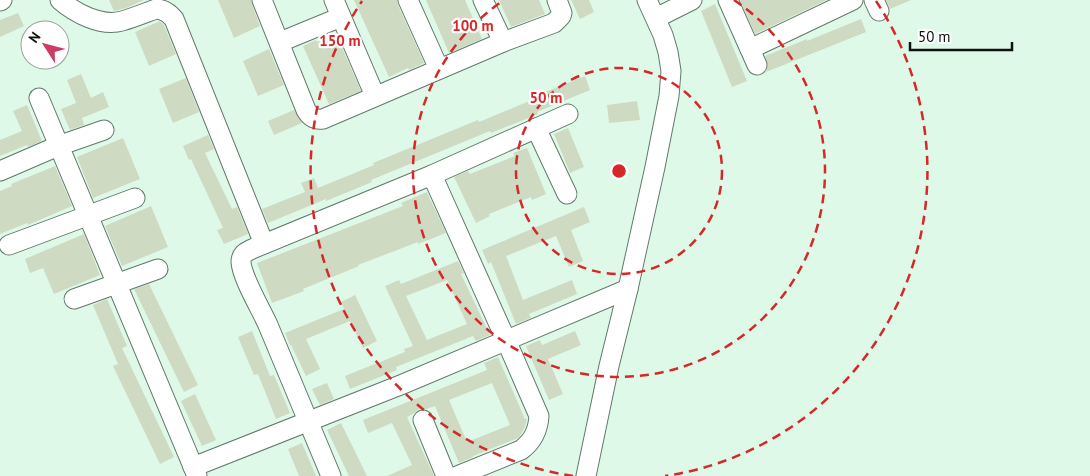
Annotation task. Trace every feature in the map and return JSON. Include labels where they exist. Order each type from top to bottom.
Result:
[{"type":"street","points":[[60,0],[78,13],[98,21],[120,22],[156,9],[161,9],[174,19],[264,244]]},
{"type":"street","points":[[408,0],[439,69]]},
{"type":"street","points":[[483,0],[502,42]]},
{"type":"street","points":[[268,1],[280,42],[306,110],[309,115],[317,120],[502,42],[554,23],[562,13],[557,0]]},
{"type":"street","points":[[586,476],[609,366],[656,166],[669,96],[671,71],[668,52],[663,35],[647,0]]},
{"type":"street","points":[[656,18],[692,0]]},
{"type":"street","points":[[728,0],[753,57],[853,0]]},
{"type":"street","points":[[280,42],[338,8],[375,96]]},
{"type":"street","points":[[39,98],[195,472],[308,421],[403,384],[628,288]]},
{"type":"street","points":[[331,476],[267,323],[246,280],[241,263],[242,256],[245,252],[432,175],[568,114]]},
{"type":"street","points":[[536,128],[567,194]]},
{"type":"street","points":[[0,170],[58,146],[104,130]]},
{"type":"street","points":[[432,175],[539,416],[535,435],[530,443],[521,450],[457,476]]},
{"type":"street","points":[[9,245],[135,198]]},
{"type":"street","points":[[74,299],[158,269]]},
{"type":"street","points":[[423,420],[446,476]]},
{"type":"building","points":[[109,0],[144,0],[114,11]]},
{"type":"building","points":[[218,0],[251,0],[260,26],[234,38]]},
{"type":"building","points":[[354,0],[397,0],[424,63],[389,77]]},
{"type":"building","points":[[426,0],[465,0],[482,39],[449,53]]},
{"type":"building","points":[[499,0],[539,0],[545,14],[511,27]]},
{"type":"building","points":[[571,0],[589,0],[594,12],[580,19]]},
{"type":"building","points":[[740,0],[827,0],[755,34]]},
{"type":"building","points":[[886,0],[911,0],[890,9]]},
{"type":"building","points":[[715,4],[747,81],[732,87],[701,11]]},
{"type":"building","points":[[18,13],[21,20],[20,28],[0,37],[0,20]]},
{"type":"building","points":[[861,19],[866,32],[766,72],[768,66],[765,56]]},
{"type":"building","points":[[160,21],[164,25],[176,54],[149,66],[135,32]]},
{"type":"building","points":[[336,34],[361,91],[329,104],[303,46]]},
{"type":"building","points":[[269,49],[284,85],[258,96],[243,61]]},
{"type":"building","points":[[81,74],[91,98],[103,92],[109,107],[82,118],[84,125],[70,130],[61,109],[76,103],[67,80]]},
{"type":"building","points":[[585,76],[590,90],[537,112],[538,114],[491,133],[490,131],[371,180],[372,182],[268,223],[262,209],[305,192],[301,183],[314,178],[318,188],[374,165],[373,163],[478,120],[479,122]]},
{"type":"building","points":[[186,78],[199,112],[173,123],[159,89]]},
{"type":"building","points":[[637,101],[640,120],[609,123],[607,105]]},
{"type":"building","points":[[27,105],[42,141],[0,156],[0,140],[22,131],[13,111]]},
{"type":"building","points":[[294,110],[302,123],[274,135],[268,121]]},
{"type":"building","points":[[568,128],[584,167],[570,173],[554,134]]},
{"type":"building","points":[[208,135],[214,149],[205,153],[232,209],[237,207],[248,234],[224,244],[217,230],[223,228],[183,146]]},
{"type":"building","points":[[123,138],[140,179],[93,198],[77,157]]},
{"type":"building","points":[[527,148],[546,194],[532,200],[531,197],[489,214],[490,216],[476,223],[454,177],[468,171],[470,174],[515,156],[513,153]]},
{"type":"building","points":[[55,166],[72,206],[28,225],[27,223],[0,234],[0,191],[12,186],[11,184]]},
{"type":"building","points":[[427,192],[446,233],[358,265],[303,289],[304,291],[272,303],[257,263],[403,206],[401,203]]},
{"type":"building","points":[[151,206],[168,247],[122,266],[105,226]]},
{"type":"building","points":[[584,207],[590,222],[571,230],[583,261],[569,267],[556,236],[506,256],[523,300],[572,280],[577,294],[529,314],[531,318],[516,324],[491,262],[488,264],[482,250]]},
{"type":"building","points":[[84,234],[100,275],[54,294],[43,268],[30,273],[25,259]]},
{"type":"building","points":[[458,261],[464,273],[461,274],[490,335],[476,341],[473,336],[396,367],[397,370],[350,389],[345,376],[405,352],[404,349],[413,346],[385,286],[399,280],[401,284]],"holes":[[[447,280],[467,324],[427,340],[406,296]]]},
{"type":"building","points":[[149,284],[198,385],[184,392],[134,289]]},
{"type":"building","points":[[355,295],[377,341],[363,348],[350,321],[306,339],[320,369],[306,376],[285,333],[344,309],[341,302]]},
{"type":"building","points":[[107,299],[127,346],[122,348],[174,457],[160,464],[113,366],[118,364],[93,305]]},
{"type":"building","points":[[252,331],[270,376],[274,375],[290,413],[276,419],[258,374],[254,375],[238,337]]},
{"type":"building","points":[[575,331],[581,345],[548,359],[563,394],[549,400],[526,346],[540,340],[542,345]]},
{"type":"building","points":[[498,357],[525,419],[527,418],[520,436],[459,463],[435,406],[419,409],[407,417],[434,476],[387,476],[412,465],[392,423],[368,433],[363,420],[487,370],[484,363]],"holes":[[[492,383],[510,425],[467,442],[449,400]]]},
{"type":"building","points":[[327,383],[334,399],[320,405],[312,389]]},
{"type":"building","points":[[195,394],[216,440],[202,446],[181,401]]},
{"type":"building","points":[[341,423],[367,476],[349,476],[327,430]]},
{"type":"building","points":[[302,443],[316,476],[299,476],[288,449]]}]
